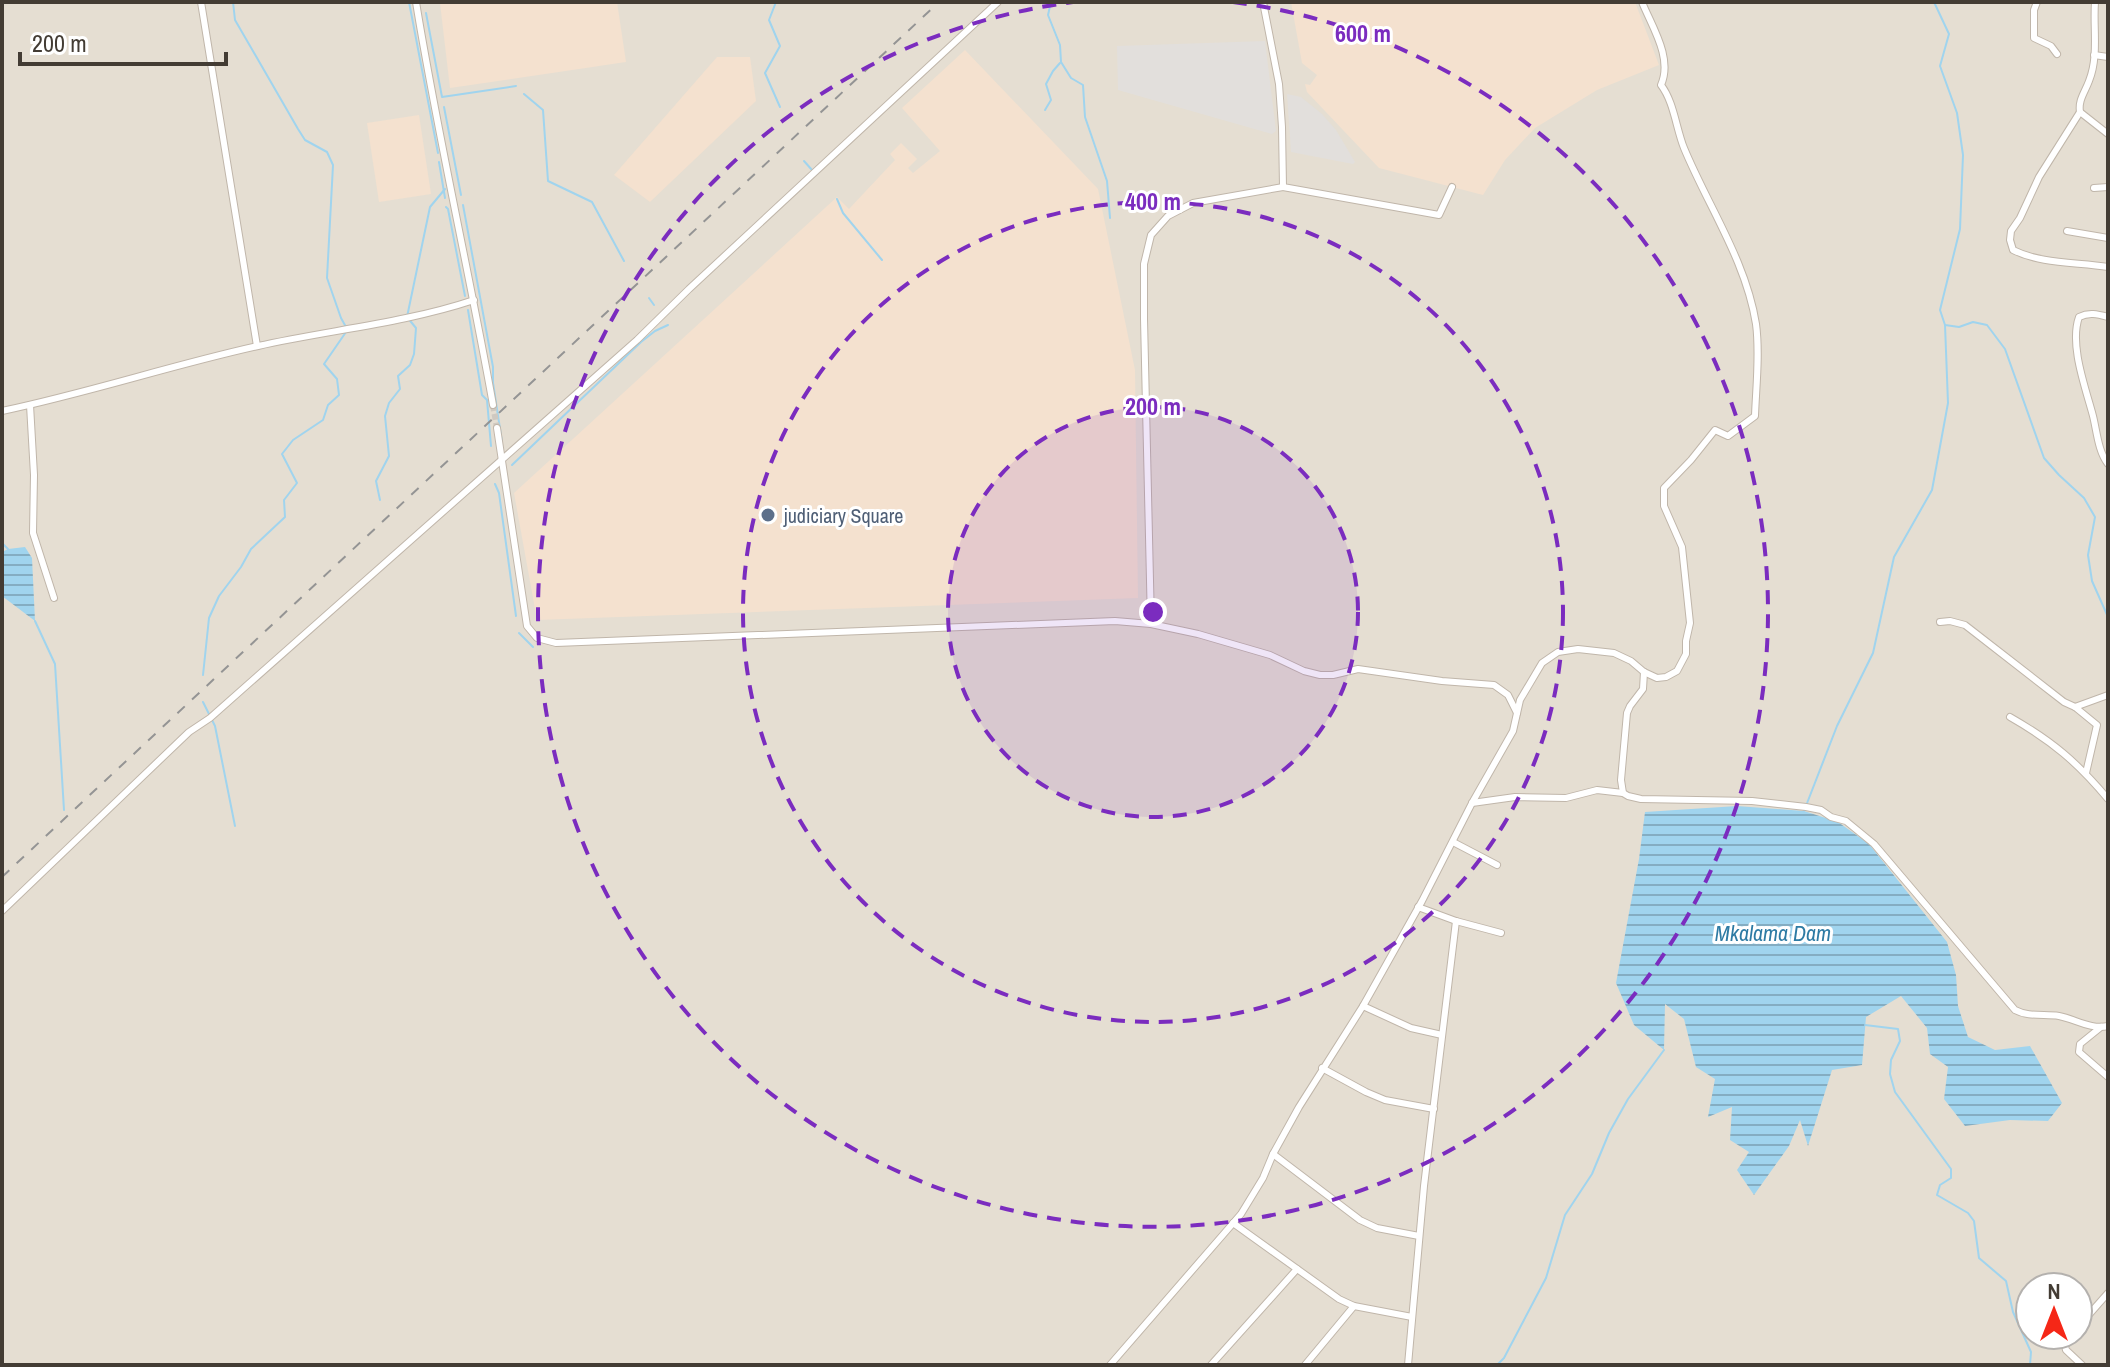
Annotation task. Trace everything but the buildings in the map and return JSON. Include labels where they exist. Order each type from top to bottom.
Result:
[{"type":"street","points":[[201,2],[257,346]]},
{"type":"street","points":[[416,2],[493,405]]},
{"type":"street","points":[[2,911],[189,732],[210,718],[637,340],[998,2]]},
{"type":"street","points":[[1263,2],[1279,84],[1283,187]]},
{"type":"street","points":[[1110,1365],[1233,1223],[1263,1178],[1273,1154],[1322,1068],[1363,1006],[1418,907],[1513,731],[1520,700],[1542,663],[1558,652],[1578,649],[1614,653],[1657,678],[1677,671],[1686,654],[1690,623],[1682,547],[1664,506],[1664,488],[1715,430],[1728,436],[1755,416],[1756,326],[1751,303],[1719,219],[1684,147],[1670,100],[1661,85],[1664,77],[1663,52],[1642,2]]},
{"type":"street","points":[[2037,2],[2034,38],[2051,46],[2057,54]]},
{"type":"street","points":[[2095,2],[2094,55],[2090,78],[2079,105],[2080,112],[2039,177],[2011,231],[2010,240],[2013,250],[2024,255],[2108,267]]},
{"type":"street","points":[[2094,55],[2108,57]]},
{"type":"street","points":[[2080,112],[2108,134]]},
{"type":"street","points":[[1151,624],[1144,291],[1144,264],[1151,235],[1168,216],[1193,203],[1283,187],[1439,215],[1452,187]]},
{"type":"street","points":[[2094,188],[2108,187]]},
{"type":"street","points":[[2067,231],[2108,238]]},
{"type":"street","points":[[2,411],[257,346],[407,317],[474,300]]},
{"type":"street","points":[[2108,317],[2086,314],[2079,317],[2076,332],[2085,389],[2099,443],[2108,464]]},
{"type":"street","points":[[30,405],[33,533],[54,598]]},
{"type":"street","points":[[497,428],[527,626],[537,638],[556,643],[1115,621],[1151,624],[1198,634],[1270,655],[1320,675],[1358,669],[1494,685],[1508,695],[1517,713]]},
{"type":"street","points":[[1940,622],[1965,625],[2064,702],[2101,726],[2086,773]]},
{"type":"street","points":[[1623,793],[1621,780],[1627,713],[1643,689],[1644,672]]},
{"type":"street","points":[[2075,707],[2108,695]]},
{"type":"street","points":[[2010,717],[2054,744],[2086,773],[2108,799]]},
{"type":"street","points":[[1472,803],[1515,797],[1566,798],[1597,790],[1641,799],[1738,801],[1821,810],[1846,821],[1874,844],[2015,1010],[2104,1026]]},
{"type":"street","points":[[1453,842],[1497,865]]},
{"type":"street","points":[[1418,907],[1501,933]]},
{"type":"street","points":[[1408,1365],[1419,1236],[1456,921]]},
{"type":"street","points":[[1363,1006],[1411,1028],[1442,1035]]},
{"type":"street","points":[[2104,1026],[2080,1044],[2079,1052],[2108,1077]]},
{"type":"street","points":[[1322,1068],[1385,1100],[1434,1109]]},
{"type":"street","points":[[1273,1154],[1360,1220],[1377,1228],[1419,1236]]},
{"type":"street","points":[[1233,1223],[1339,1299],[1354,1306],[1412,1317]]},
{"type":"street","points":[[1224,1365],[1214,1362],[1297,1269]]},
{"type":"street","points":[[2094,1309],[2108,1293]]},
{"type":"street","points":[[1305,1365],[1354,1306]]},
{"type":"street","points":[[2067,1351],[2082,1365]]},
{"type":"shaded area","points":[[2,2],[2108,2],[2108,1365],[2,1365]]},
{"type":"shaded area","points":[[617,2],[626,62],[450,88],[440,3]]},
{"type":"shaded area","points":[[1291,2],[1635,2],[1659,65],[1597,90],[1535,128],[1505,160],[1483,195],[1379,168],[1307,92],[1305,84],[1310,85],[1317,75],[1302,63]]},
{"type":"shaded area","points":[[1265,41],[1276,131],[1272,134],[1118,90],[1117,46]]},
{"type":"shaded area","points":[[965,50],[1098,189],[1135,370],[1138,598],[537,620],[514,493],[837,197],[849,209],[895,160],[890,154],[901,143],[917,159],[908,168],[913,173],[940,151],[902,108]]},
{"type":"shaded area","points":[[717,57],[750,57],[756,101],[650,202],[614,175]]},
{"type":"shaded area","points":[[1287,94],[1301,97],[1322,114],[1336,130],[1355,162],[1353,164],[1291,152]]},
{"type":"shaded area","points":[[419,115],[431,194],[379,202],[367,123]]},
{"type":"water","points":[[25,547],[32,558],[35,621],[2,596],[2,552]]},
{"type":"water","name":"Mkalama Dam","points":[[1737,806],[1804,811],[1838,822],[1869,844],[1947,942],[1956,975],[1958,1006],[1968,1037],[1995,1050],[2030,1046],[2062,1103],[2048,1121],[2010,1120],[1965,1126],[1944,1099],[1948,1067],[1930,1054],[1927,1028],[1901,996],[1866,1017],[1862,1065],[1832,1070],[1808,1146],[1800,1120],[1789,1146],[1754,1195],[1737,1170],[1749,1152],[1730,1140],[1732,1107],[1708,1117],[1715,1079],[1696,1067],[1684,1019],[1665,1004],[1664,1050],[1634,1025],[1616,983],[1645,812]]},
{"type":"waterway","points":[[233,2],[235,20],[298,129],[305,140],[327,152],[333,165],[327,278],[346,327]]},
{"type":"waterway","points":[[409,2],[438,153]]},
{"type":"waterway","points":[[776,2],[769,20],[780,46],[765,73],[780,107]]},
{"type":"waterway","points":[[1051,2],[1048,15],[1060,45],[1061,62],[1071,78],[1083,85],[1085,117],[1107,181],[1110,218]]},
{"type":"waterway","points":[[1934,2],[1949,34],[1940,66],[1957,113],[1963,155],[1960,229],[1940,310],[1945,325],[1959,327],[1973,322],[1987,325],[2005,349],[2044,458],[2084,498],[2095,517],[2088,555],[2092,581],[2108,617]]},
{"type":"waterway","points":[[426,13],[442,97],[516,86]]},
{"type":"waterway","points":[[1045,110],[1051,100],[1046,84],[1060,63]]},
{"type":"waterway","points":[[524,94],[543,110],[548,181],[592,202],[624,261]]},
{"type":"waterway","points":[[444,107],[461,195]]},
{"type":"waterway","points":[[804,161],[812,170]]},
{"type":"waterway","points":[[439,162],[445,198]]},
{"type":"waterway","points":[[380,500],[376,481],[389,456],[385,416],[389,403],[400,389],[398,376],[410,365],[414,354],[416,328],[407,317],[430,207],[445,189]]},
{"type":"waterway","points":[[837,199],[843,213],[882,260]]},
{"type":"waterway","points":[[463,205],[493,367],[502,442]]},
{"type":"waterway","points":[[446,207],[465,296]]},
{"type":"waterway","points":[[649,298],[654,305]]},
{"type":"waterway","points":[[468,310],[482,395],[487,400],[491,446]]},
{"type":"waterway","points":[[512,465],[641,342],[668,325]]},
{"type":"waterway","points":[[1804,811],[1837,726],[1873,653],[1894,557],[1932,490],[1948,403],[1945,325]]},
{"type":"waterway","points":[[203,675],[209,618],[219,596],[251,549],[285,517],[284,500],[297,483],[282,454],[293,440],[323,420],[328,405],[339,395],[337,379],[324,364],[346,332]]},
{"type":"waterway","points":[[495,484],[499,493],[516,616]]},
{"type":"waterway","points":[[2,538],[8,549]]},
{"type":"waterway","points":[[35,621],[55,664],[64,810]]},
{"type":"waterway","points":[[519,633],[533,647]]},
{"type":"waterway","points":[[203,702],[215,726],[235,826]]},
{"type":"waterway","points":[[1865,1025],[1898,1029],[1900,1041],[1891,1060],[1890,1074],[1895,1092],[1951,1169],[1951,1178],[1940,1185],[1937,1195],[1968,1213],[1974,1221],[1979,1258],[2006,1281],[2013,1312],[2031,1352],[2030,1365]]},
{"type":"waterway","points":[[1497,1365],[1504,1358],[1546,1278],[1565,1215],[1592,1174],[1609,1133],[1628,1099],[1664,1050]]},
{"type":"tunnel","points":[[493,405],[497,428]]},
{"type":"railway","points":[[2,877],[939,2]]},
{"type":"place","name":"judiciary Square","points":[[768,515]]}]
